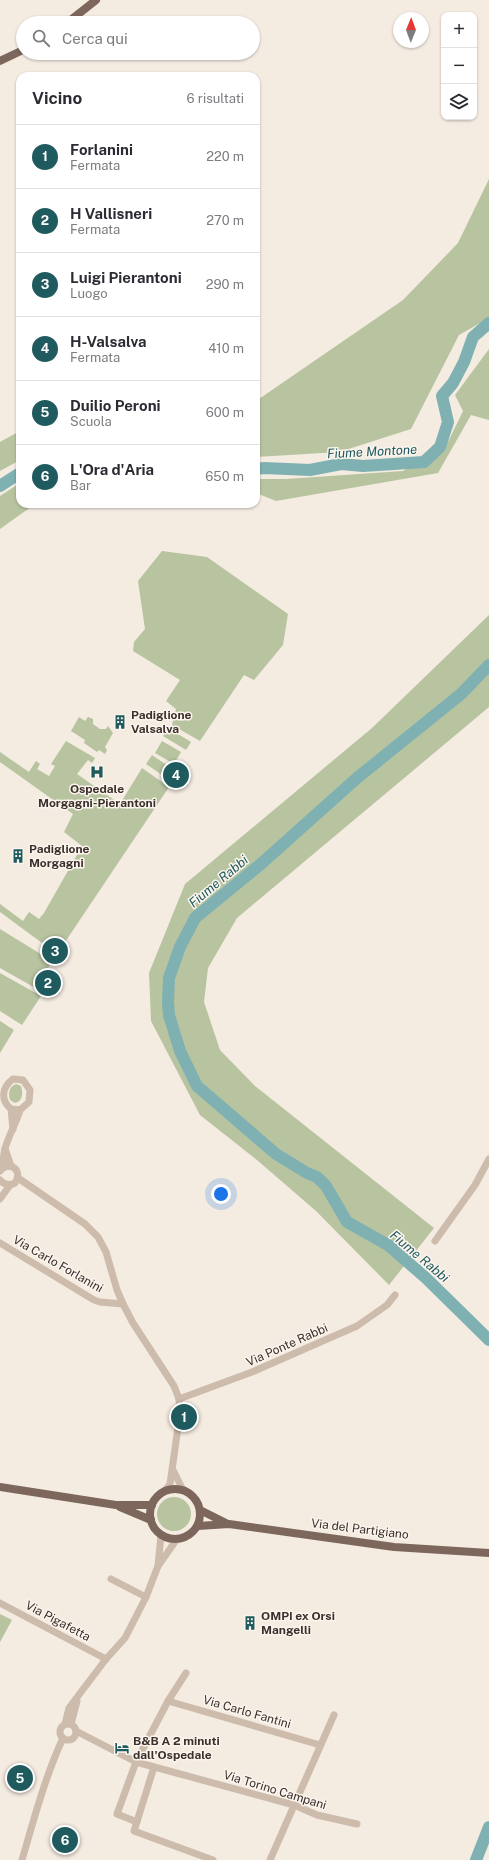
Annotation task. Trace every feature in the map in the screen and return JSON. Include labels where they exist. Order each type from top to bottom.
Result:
[{"type":"main road","points":[[76,16],[96,0]]},
{"type":"main road","points":[[0,61],[16,53]]},
{"type":"main road","points":[[0,1487],[116,1505],[152,1505]]},
{"type":"main road","points":[[170,1490],[183,1490],[194,1498],[200,1510],[198,1526],[189,1535],[177,1539],[161,1535],[156,1530],[151,1520],[152,1505],[159,1495],[165,1492],[170,1490]]},
{"type":"main road","points":[[116,1505],[151,1520]]},
{"type":"main road","name":"Via del Partigiano","points":[[200,1510],[229,1524]]},
{"type":"main road","name":"Via del Partigiano","points":[[198,1526],[229,1524],[394,1547],[489,1553]]},
{"type":"street","points":[[1,1196],[10,1185],[15,1183],[18,1178],[17,1170],[4,1167],[5,1149],[12,1129],[20,1110],[29,1102],[30,1094],[26,1082],[18,1079],[13,1079],[8,1083],[4,1092],[4,1101],[11,1109],[12,1129]]},
{"type":"street","points":[[11,1109],[20,1110]]},
{"type":"street","points":[[435,1241],[475,1185],[489,1158]]},
{"type":"street","name":"Via Carlo Forlanini","points":[[18,1178],[92,1230],[104,1248],[117,1290],[133,1323],[170,1377],[179,1400],[180,1413],[170,1484],[165,1492]]},
{"type":"street","points":[[0,1180],[10,1185]]},
{"type":"street","points":[[0,1180],[1,1196]]},
{"type":"street","name":"Via Carlo Forlanini","points":[[0,1243],[94,1300],[123,1304]]},
{"type":"street","points":[[106,1302],[117,1290]]},
{"type":"street","name":"Via Ponte Rabbi","points":[[179,1400],[252,1372],[357,1326],[387,1305],[394,1294]]},
{"type":"street","points":[[173,1468],[183,1490]]},
{"type":"street","points":[[158,1566],[161,1535]]},
{"type":"street","points":[[22,1860],[39,1802],[63,1738],[60,1730],[68,1724],[78,1696],[106,1659],[125,1638],[146,1597],[158,1566],[177,1539]]},
{"type":"street","points":[[111,1579],[146,1597]]},
{"type":"street","name":"Via Pigafetta","points":[[0,1603],[106,1659]]},
{"type":"street","points":[[137,1822],[117,1814],[136,1762],[168,1701],[186,1673]]},
{"type":"street","name":"Via Carlo Fantini","points":[[168,1701],[320,1745]]},
{"type":"street","points":[[270,1860],[334,1715]]},
{"type":"street","points":[[63,1738],[68,1740],[72,1739],[76,1731],[75,1727],[68,1724]]},
{"type":"street","name":"Via Torino Campani","points":[[76,1731],[136,1762],[294,1805],[317,1815],[356,1824]]},
{"type":"street","points":[[154,1767],[134,1831],[213,1860]]},
{"type":"green space","points":[[489,179],[489,318],[459,335],[411,429],[339,452],[260,457],[260,398],[403,300],[458,243]]},
{"type":"green space","points":[[489,349],[489,420],[471,415],[438,473],[276,501],[260,495],[260,479],[286,479],[403,471],[447,444],[463,411],[455,395]]},
{"type":"green space","points":[[16,433],[16,462],[0,471],[0,442]]},
{"type":"green space","points":[[16,486],[16,508],[29,508],[0,529],[0,496]]},
{"type":"green space","points":[[162,551],[207,557],[288,614],[283,645],[254,680],[244,675],[200,741],[172,725],[176,709],[166,701],[180,680],[133,651],[134,642],[145,629],[138,581]]},
{"type":"green space","points":[[489,615],[489,707],[237,918],[208,968],[204,1002],[220,1050],[255,1086],[434,1228],[389,1285],[316,1211],[257,1160],[200,1115],[151,1021],[149,973],[185,884],[372,728]]},
{"type":"green space","points":[[79,717],[85,721],[88,717],[93,719],[93,724],[100,729],[106,729],[108,726],[113,733],[105,747],[107,750],[105,754],[99,750],[97,752],[84,743],[85,740],[71,731]]},
{"type":"green space","points":[[168,728],[191,742],[186,750],[163,736]]},
{"type":"green space","points":[[66,741],[95,758],[92,763],[88,760],[77,774],[120,804],[142,768],[169,787],[57,954],[0,912],[0,904],[23,921],[29,912],[39,919],[44,913],[82,846],[64,832],[73,814],[0,762],[0,752],[29,772],[36,761],[40,764],[37,769],[49,776],[55,766],[51,764]]},
{"type":"green space","points":[[162,741],[181,752],[174,764],[155,753]]},
{"type":"green space","points":[[152,755],[174,770],[168,779],[146,764]]},
{"type":"green space","points":[[0,929],[52,961],[37,989],[0,968]]},
{"type":"green space","points":[[0,973],[41,996],[22,1025],[0,1011]]},
{"type":"green space","points":[[0,1021],[14,1030],[0,1053]]},
{"type":"green space","points":[[16,1084],[21,1086],[22,1094],[21,1099],[15,1103],[10,1100],[9,1093],[10,1089]]},
{"type":"green space","points":[[174,1497],[186,1502],[191,1514],[186,1526],[174,1531],[162,1526],[157,1514],[162,1502]]},
{"type":"green space","points":[[0,1614],[12,1620],[0,1642]]},
{"type":"waterway","name":"Fiume Montone","points":[[260,468],[310,470],[341,464],[363,466],[424,462],[440,447],[448,422],[442,396],[453,383],[464,362],[473,337],[489,323]]},
{"type":"waterway","name":"Fiume Montone","points":[[0,486],[16,476]]},
{"type":"waterway","name":"Fiume Rabbi","points":[[489,665],[461,694],[357,778],[262,863],[195,918],[180,947],[169,978],[168,1002],[169,1015],[180,1051],[197,1086],[276,1154],[307,1173],[317,1177],[326,1186],[347,1222],[388,1245],[426,1278],[489,1340]]},
{"type":"waterway","name":"Fiume Rabbi","points":[[476,1860],[489,1827]]},
{"type":"place","name":"Padiglione Valsalva","points":[[120,722]]},
{"type":"place","name":"Ospedale Morgagni-Pierantoni","points":[[97,772]]},
{"type":"place","name":"H-Valsalva","points":[[176,775]]},
{"type":"place","name":"Padiglione Morgagni","points":[[18,856]]},
{"type":"place","name":"Luigi Pierantoni","points":[[55,951]]},
{"type":"place","name":"H Vallisneri","points":[[48,983]]},
{"type":"place","name":"Forlanini","points":[[184,1417]]},
{"type":"place","name":"OMPI ex Orsi Mangelli","points":[[250,1623]]},
{"type":"place","name":"B&B A 2 minuti dall'Ospedale","points":[[122,1748]]},
{"type":"place","name":"Duilio Peroni","points":[[20,1778]]},
{"type":"place","name":"L'Ora d'Aria","points":[[65,1840]]}]
